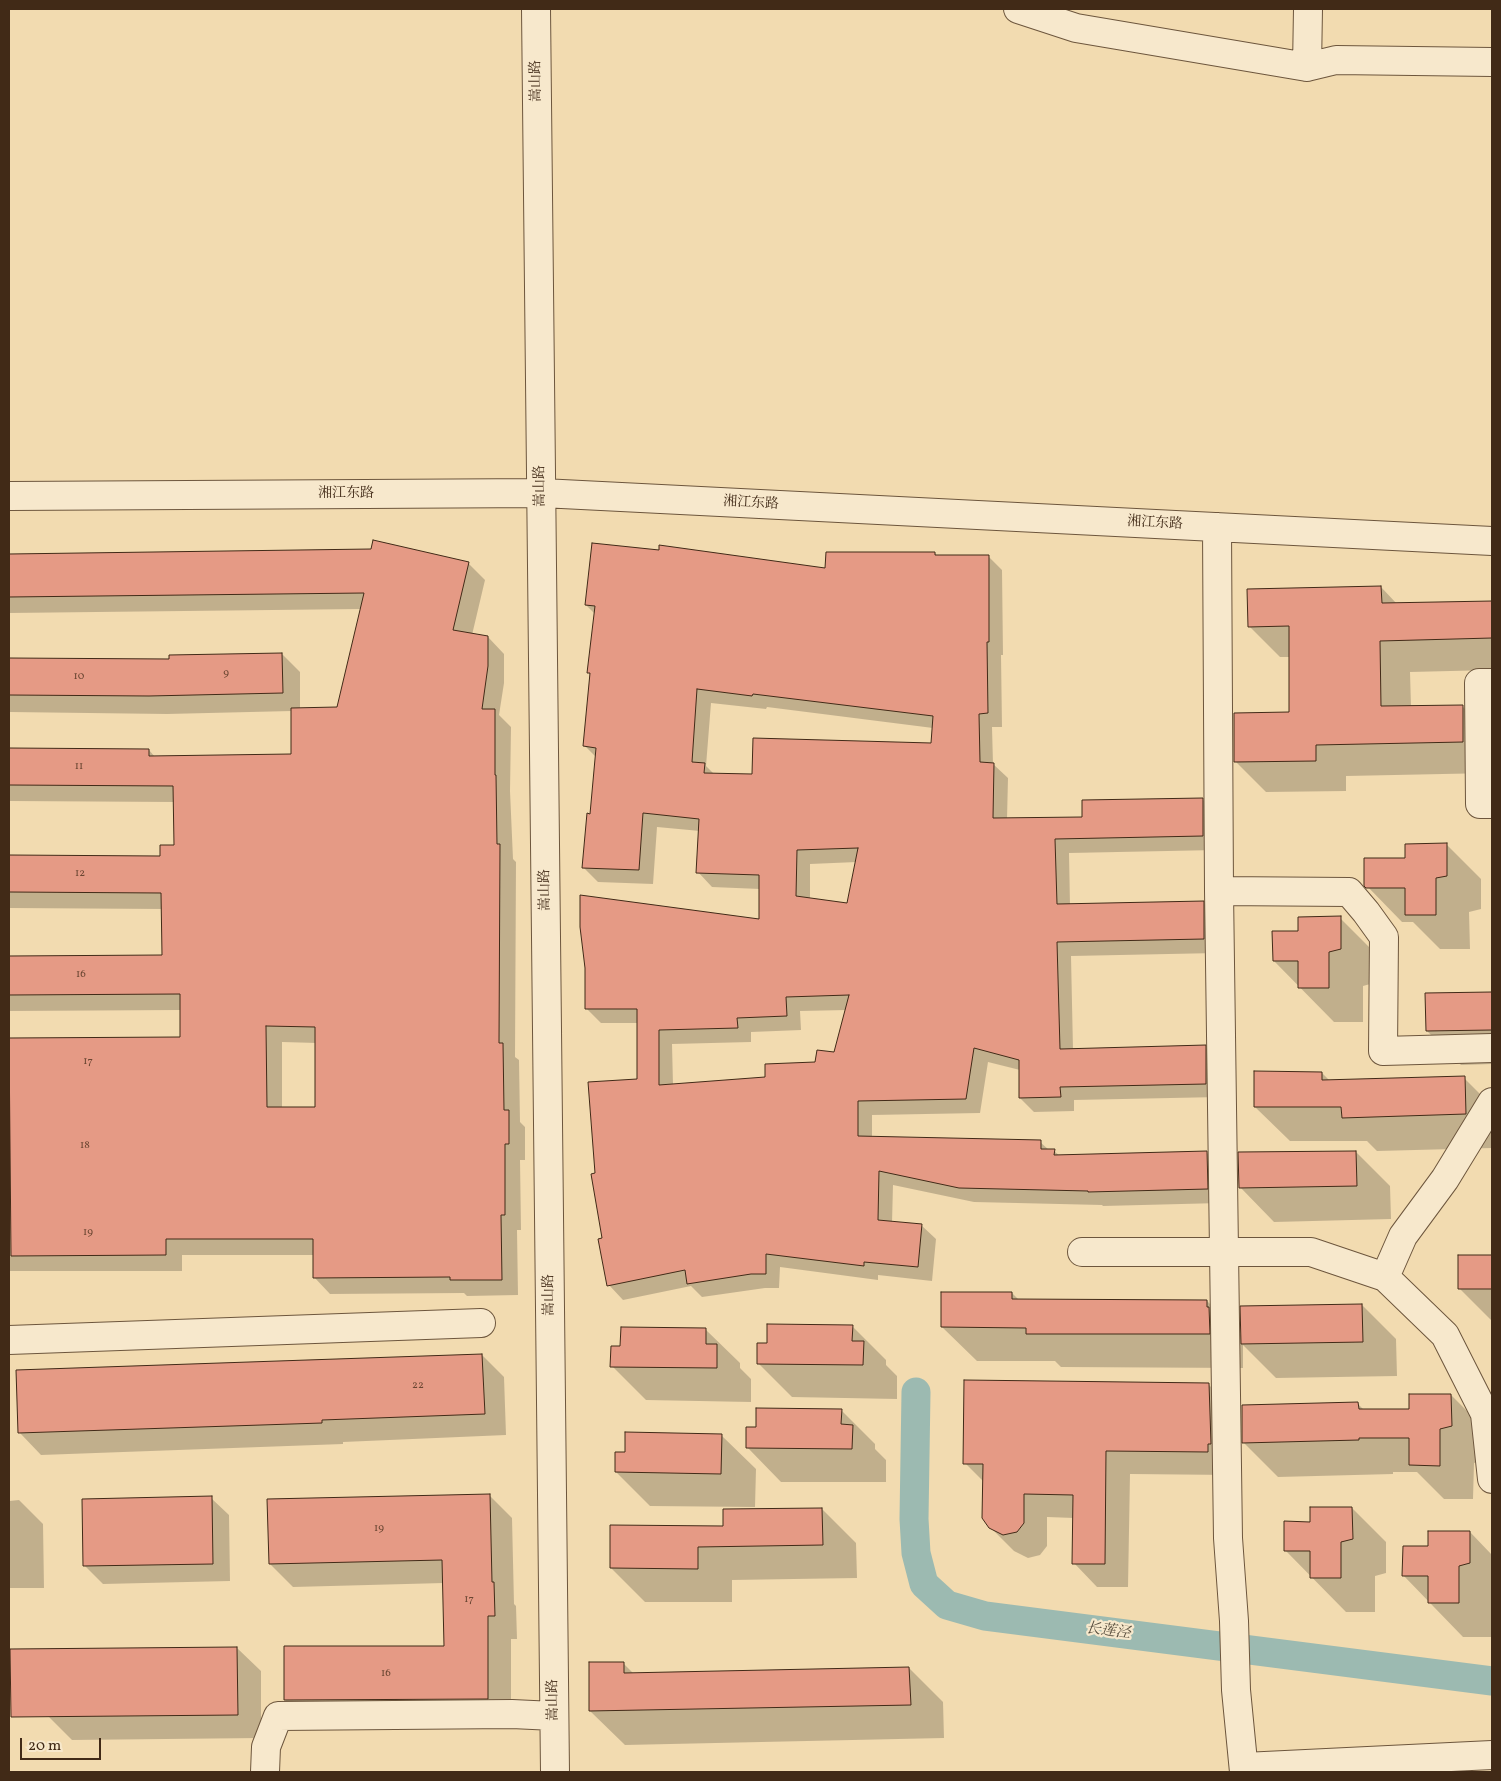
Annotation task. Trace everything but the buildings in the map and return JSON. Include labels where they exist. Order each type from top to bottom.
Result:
[{"type":"street","name":"嵩山路","points":[[536,9],[554,1772]]},
{"type":"street","points":[[1018,9],[1076,28],[1307,67],[1336,60],[1492,62]]},
{"type":"street","points":[[1307,67],[1308,9]]},
{"type":"street","name":"湘江东路","points":[[9,496],[542,493],[1492,541]]},
{"type":"street","points":[[1217,527],[1219,891],[1228,1538],[1234,1620],[1236,1690],[1244,1769],[1492,1755]]},
{"type":"street","points":[[1492,683],[1478,683],[1480,804],[1492,804]]},
{"type":"street","points":[[1219,891],[1349,892],[1384,938],[1383,1050],[1492,1048]]},
{"type":"street","points":[[1385,1277],[1403,1236],[1445,1179],[1492,1102]]},
{"type":"street","points":[[1082,1252],[1312,1252],[1385,1277],[1445,1335],[1486,1414],[1492,1479]]},
{"type":"street","points":[[9,1340],[481,1323]]},
{"type":"street","points":[[265,1772],[266,1747],[278,1716],[512,1714],[554,1716]]},
{"type":"waterway","name":"长莲泾","points":[[916,1392],[914,1519],[916,1553],[924,1584],[947,1605],[985,1616],[1492,1681]]}]
